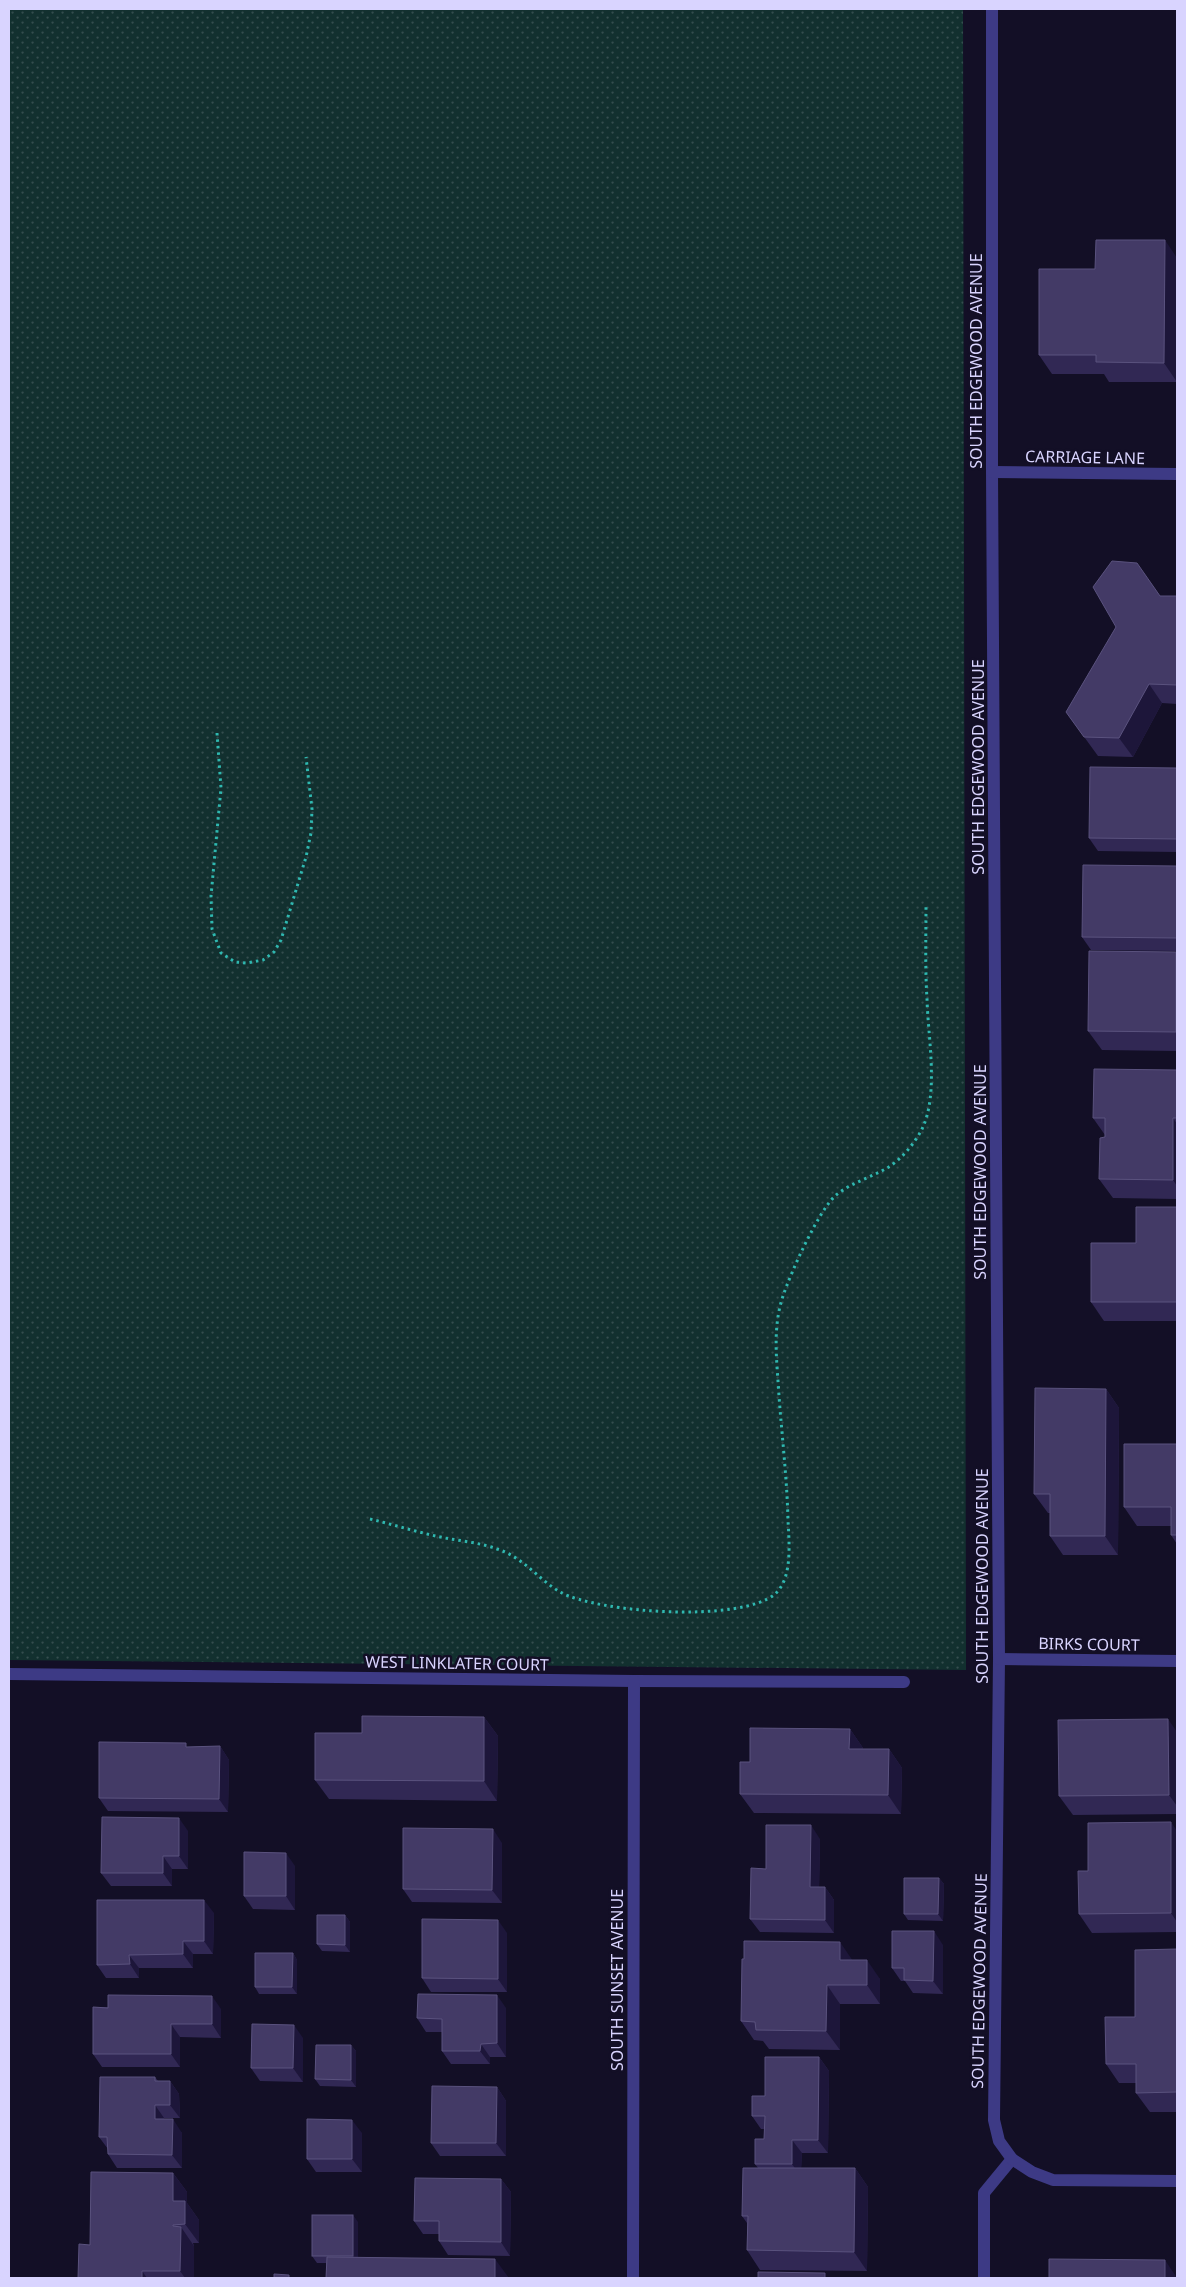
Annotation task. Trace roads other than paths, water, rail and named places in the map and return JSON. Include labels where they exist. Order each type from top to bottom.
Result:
[{"type":"street","name":"SOUTH EDGEWOOD AVENUE","points":[[992,9],[992,472],[1000,1659],[994,2120],[999,2141],[1012,2159],[1032,2172],[1053,2180],[1177,2181]]},
{"type":"street","name":"CARRIAGE LANE","points":[[992,472],[1177,474]]},
{"type":"street","name":"BIRKS COURT","points":[[1000,1659],[1177,1661]]},
{"type":"street","name":"WEST LINKLATER COURT","points":[[9,1674],[904,1682]]},
{"type":"street","name":"SOUTH SUNSET AVENUE","points":[[633,2278],[634,1681]]},
{"type":"street","points":[[984,2278],[984,2193],[1012,2159]]}]
